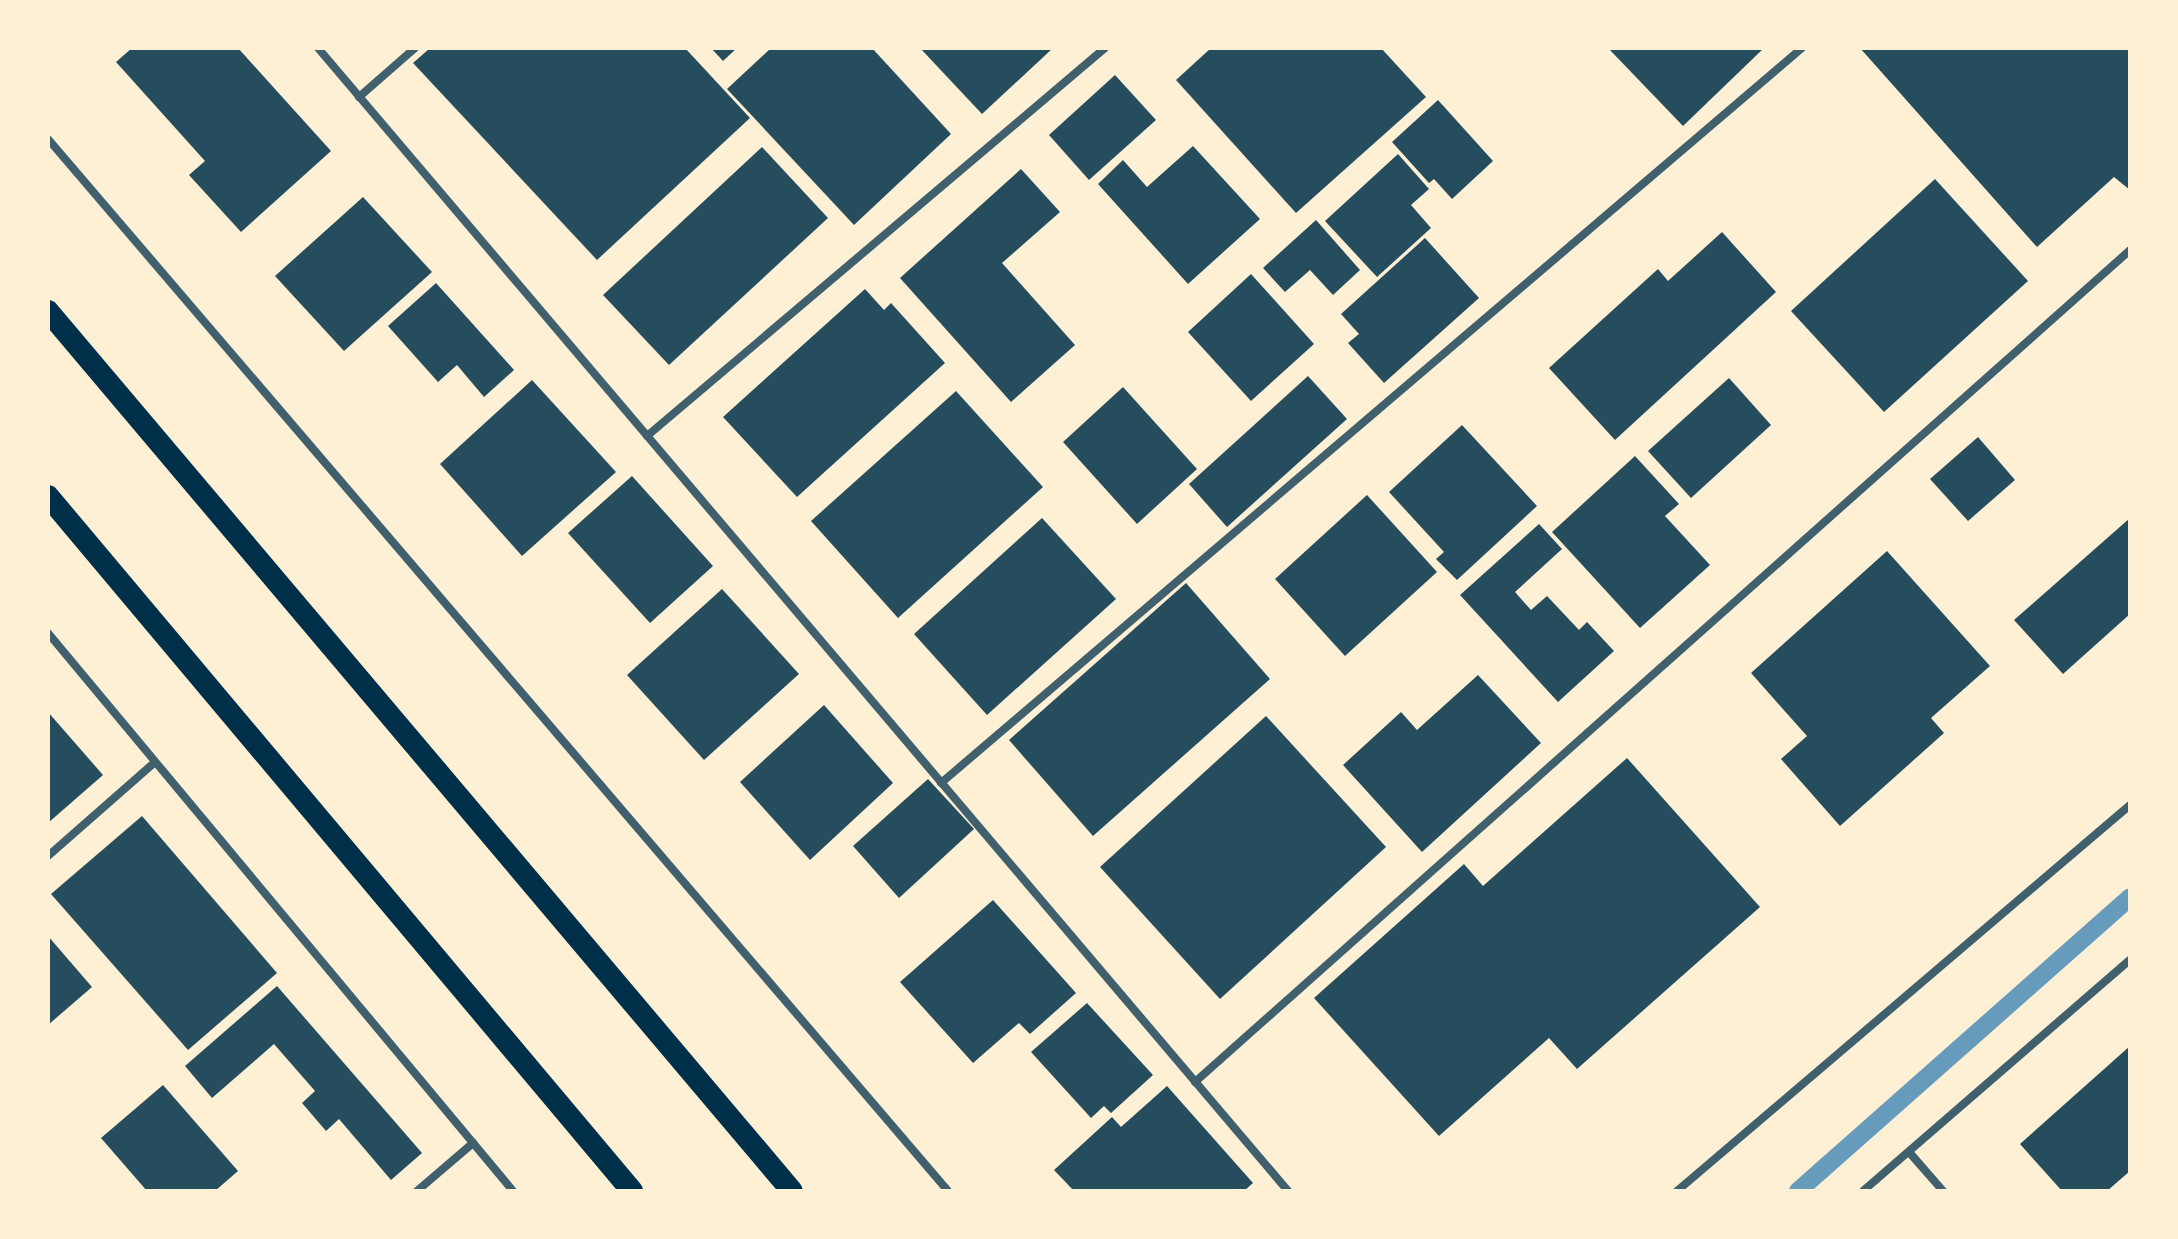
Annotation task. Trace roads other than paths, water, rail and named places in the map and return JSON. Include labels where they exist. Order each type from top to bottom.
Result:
[{"type":"highway","points":[[48,311],[792,1191]]},
{"type":"highway","points":[[48,496],[632,1191]]},
{"type":"street","points":[[318,48],[1288,1191]]},
{"type":"street","points":[[359,97],[415,48]]},
{"type":"street","points":[[647,436],[1105,48]]},
{"type":"street","points":[[941,783],[1802,48]]},
{"type":"street","points":[[48,139],[948,1191]]},
{"type":"street","points":[[1195,1082],[2130,250]]},
{"type":"street","points":[[48,633],[513,1191]]},
{"type":"street","points":[[48,856],[154,763]]},
{"type":"street","points":[[1677,1191],[2130,805]]},
{"type":"street","points":[[1863,1191],[2130,960]]},
{"type":"street","points":[[417,1191],[473,1143]]},
{"type":"street","points":[[1909,1152],[1943,1191]]},
{"type":"waterway","points":[[1798,1191],[2130,897]]}]
